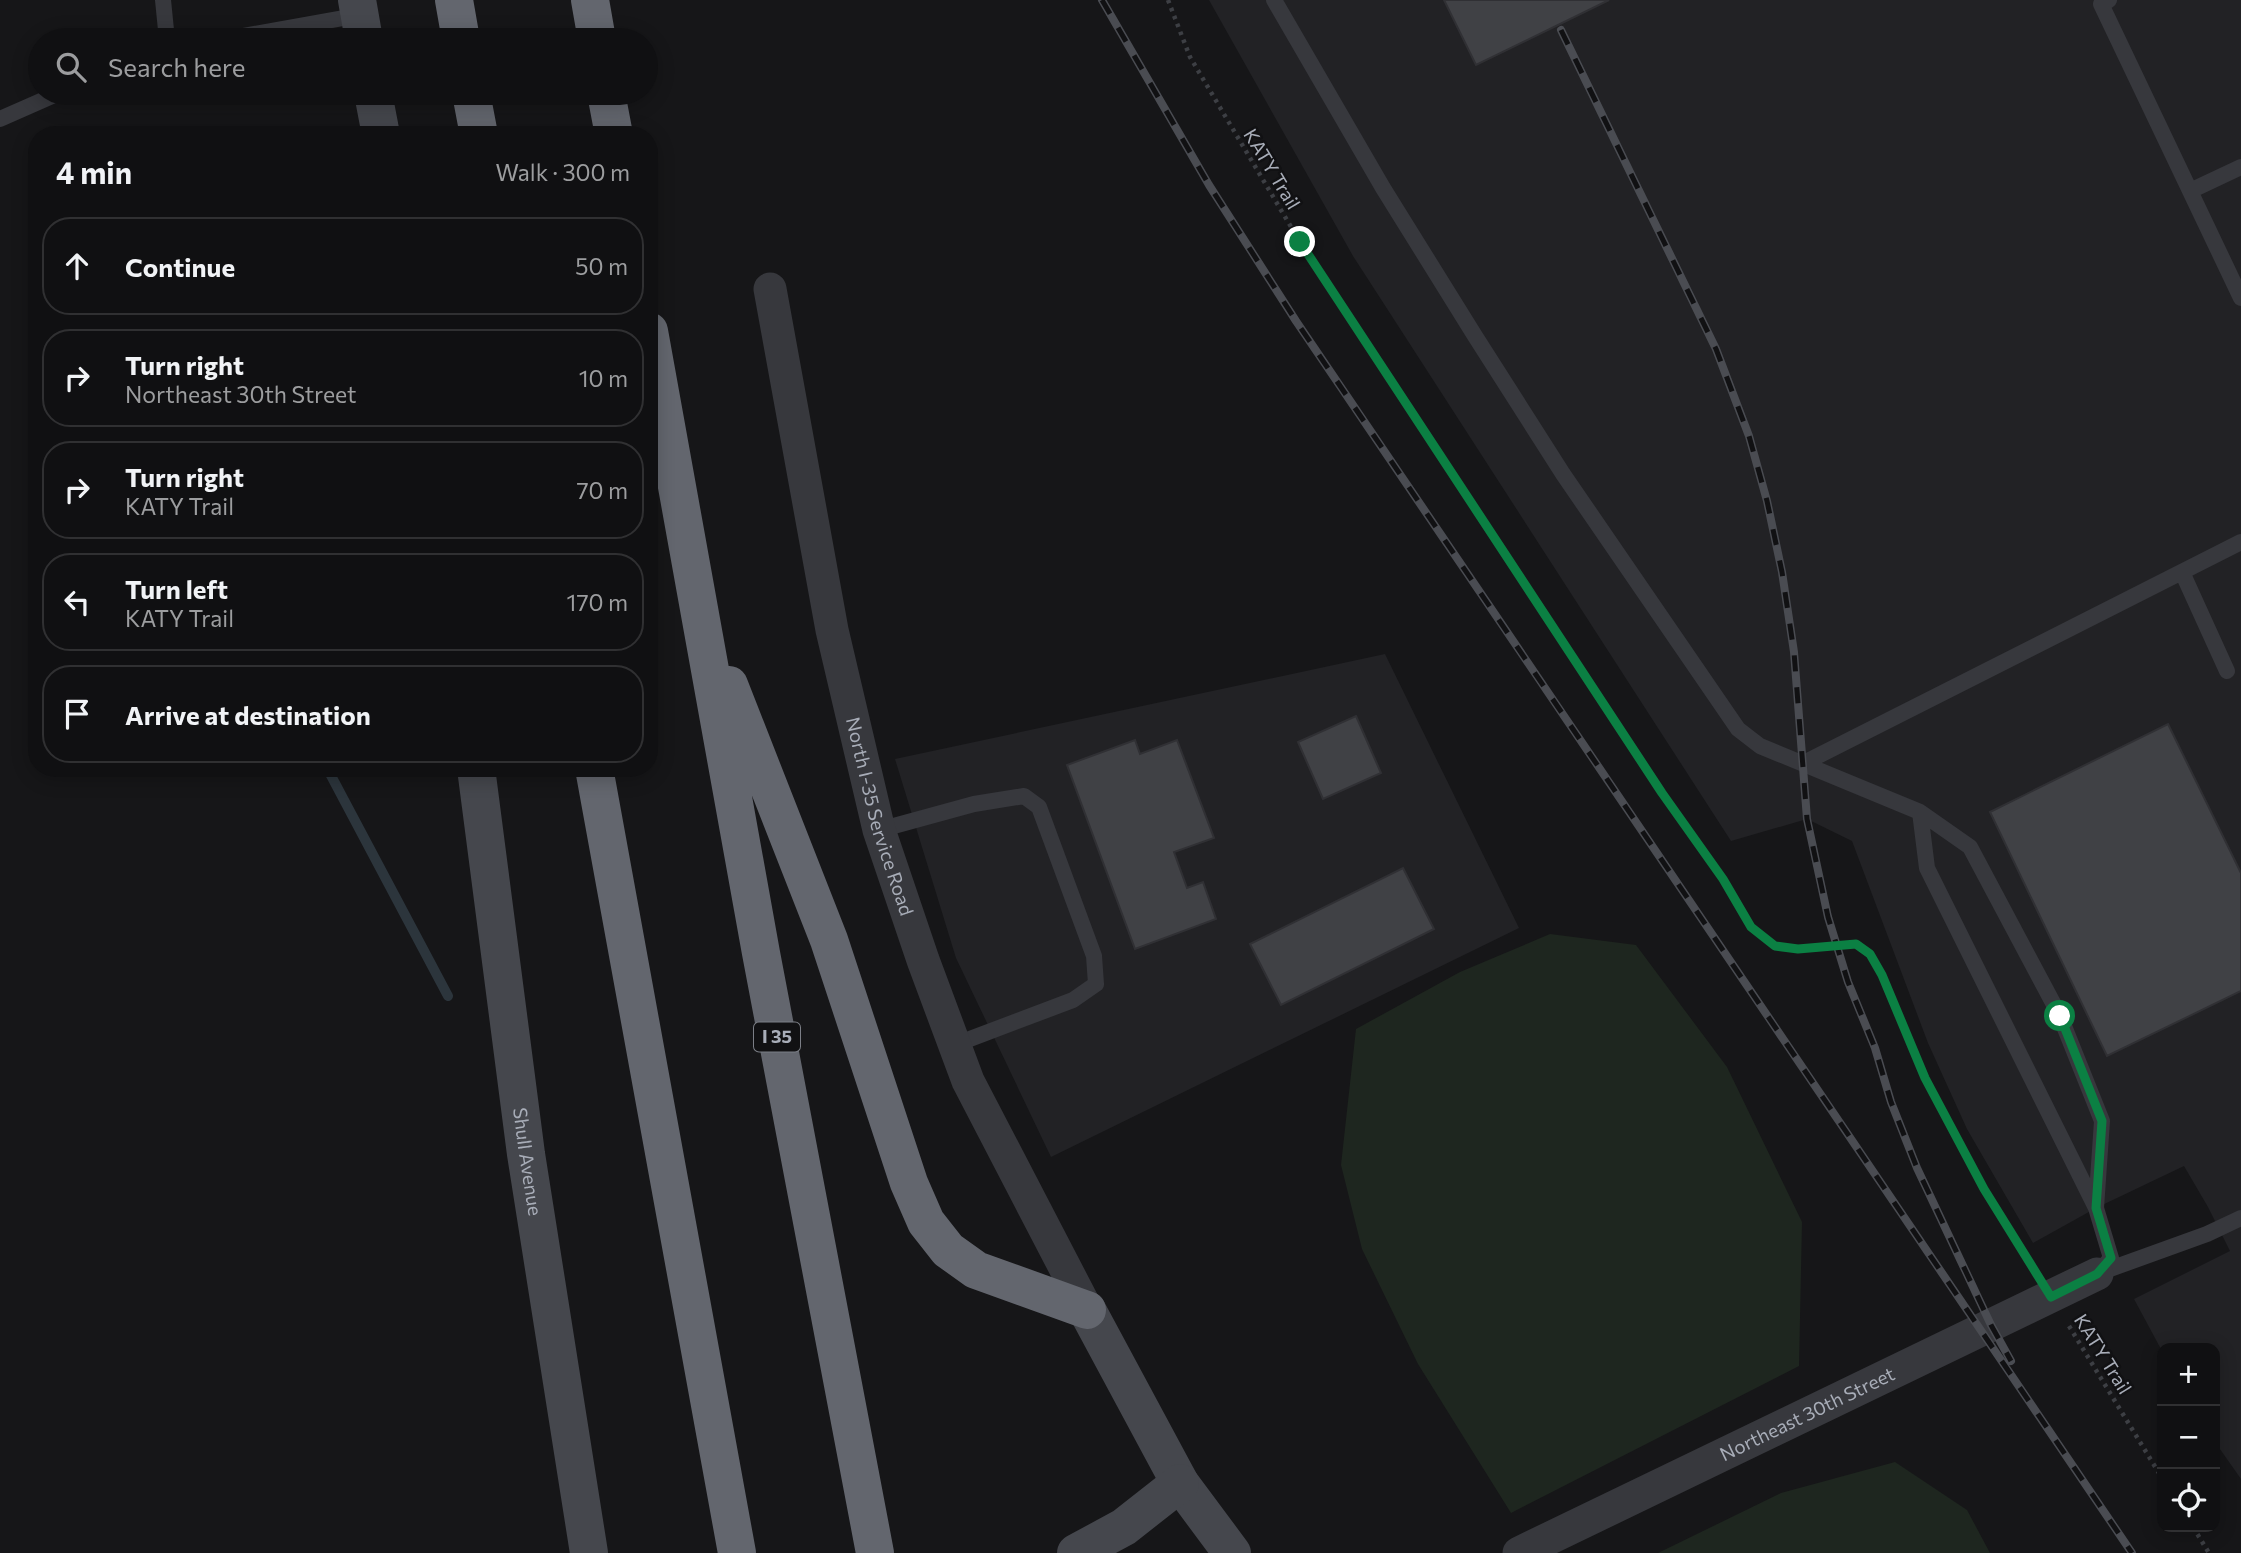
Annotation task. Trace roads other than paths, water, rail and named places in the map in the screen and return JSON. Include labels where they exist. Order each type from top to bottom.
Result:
[{"type":"highway","points":[[454,0],[459,28]]},
{"type":"highway","points":[[590,0],[595,28]]},
{"type":"highway","points":[[473,105],[477,126]]},
{"type":"highway","points":[[608,105],[612,126]]},
{"type":"highway","name":"I 35","points":[[658,381],[761,953],[875,1553]]},
{"type":"highway","points":[[698,605],[830,940],[909,1183],[926,1222],[948,1250],[976,1270],[1087,1310]]},
{"type":"highway","points":[[596,777],[737,1553]]},
{"type":"street","points":[[375,105],[379,126]]},
{"type":"street","name":"North I-35 Service Road","points":[[770,289],[832,630],[879,830],[968,1081],[1087,1310]]},
{"type":"street","name":"Shull Avenue","points":[[477,777],[526,1154],[589,1553]]},
{"type":"street","name":"Northeast 30th Street","points":[[1520,1553],[2097,1274]]},
{"type":"street","points":[[1087,1310],[1180,1483],[1232,1553]]},
{"type":"street","points":[[1076,1553],[1125,1527],[1180,1483]]},
{"type":"lane","points":[[163,0],[166,28]]},
{"type":"lane","points":[[1274,0],[1383,188],[1475,336],[1563,474],[1738,729],[1760,746],[1920,812],[1970,847],[2060,1016],[2102,1121],[2096,1208]]},
{"type":"lane","points":[[2103,1],[2241,299]]},
{"type":"lane","points":[[297,28],[360,18]]},
{"type":"lane","points":[[0,119],[32,105]]},
{"type":"lane","points":[[2190,191],[2241,167]]},
{"type":"lane","points":[[1804,763],[2241,542]]},
{"type":"lane","points":[[2182,572],[2227,671]]},
{"type":"lane","points":[[879,830],[974,804],[1024,796],[1039,807],[1094,956],[1096,984],[1073,1000],[954,1045]]},
{"type":"lane","points":[[1920,812],[1927,868],[2096,1208],[2111,1258],[2097,1274]]},
{"type":"lane","points":[[2097,1274],[2207,1234],[2241,1218]]},
{"type":"waterway","points":[[332,777],[448,996]]},
{"type":"railway","points":[[1102,0],[1209,185],[1296,321],[2132,1553]]},
{"type":"railway","points":[[1561,30],[1716,349],[1749,436],[1767,501],[1782,572],[1794,652],[1807,819],[1828,917],[1848,982],[1875,1048],[1891,1102],[1917,1168],[1991,1325],[2011,1361]]}]
